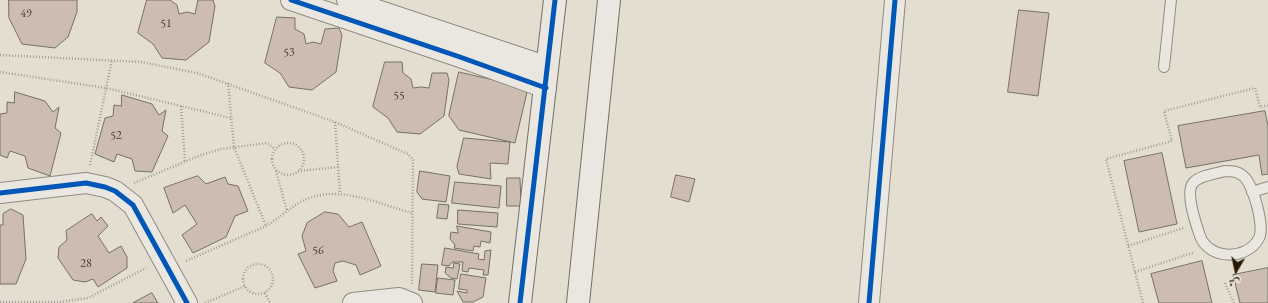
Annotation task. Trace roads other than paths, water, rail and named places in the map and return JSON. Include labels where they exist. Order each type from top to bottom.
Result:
[{"type":"street","points":[[291,0],[546,88]]},
{"type":"street","points":[[347,0],[548,67]]},
{"type":"street","points":[[520,303],[555,0]]},
{"type":"street","points":[[581,298],[610,0]]},
{"type":"street","points":[[869,303],[895,0]]},
{"type":"street","points":[[498,71],[503,52]]},
{"type":"street","points":[[0,193],[86,183],[116,191],[133,205],[188,303]]},
{"type":"street","points":[[353,303],[412,296]]},
{"type":"lane","points":[[1164,66],[1171,0]]},
{"type":"lane","points":[[1225,171],[1234,172],[1243,176],[1249,183],[1252,192],[1264,216],[1260,237],[1254,245],[1246,250],[1229,255],[1221,254],[1207,248],[1202,241],[1190,197],[1190,189],[1194,182],[1201,178],[1225,171]]},
{"type":"lane","points":[[1252,192],[1268,188]]}]
